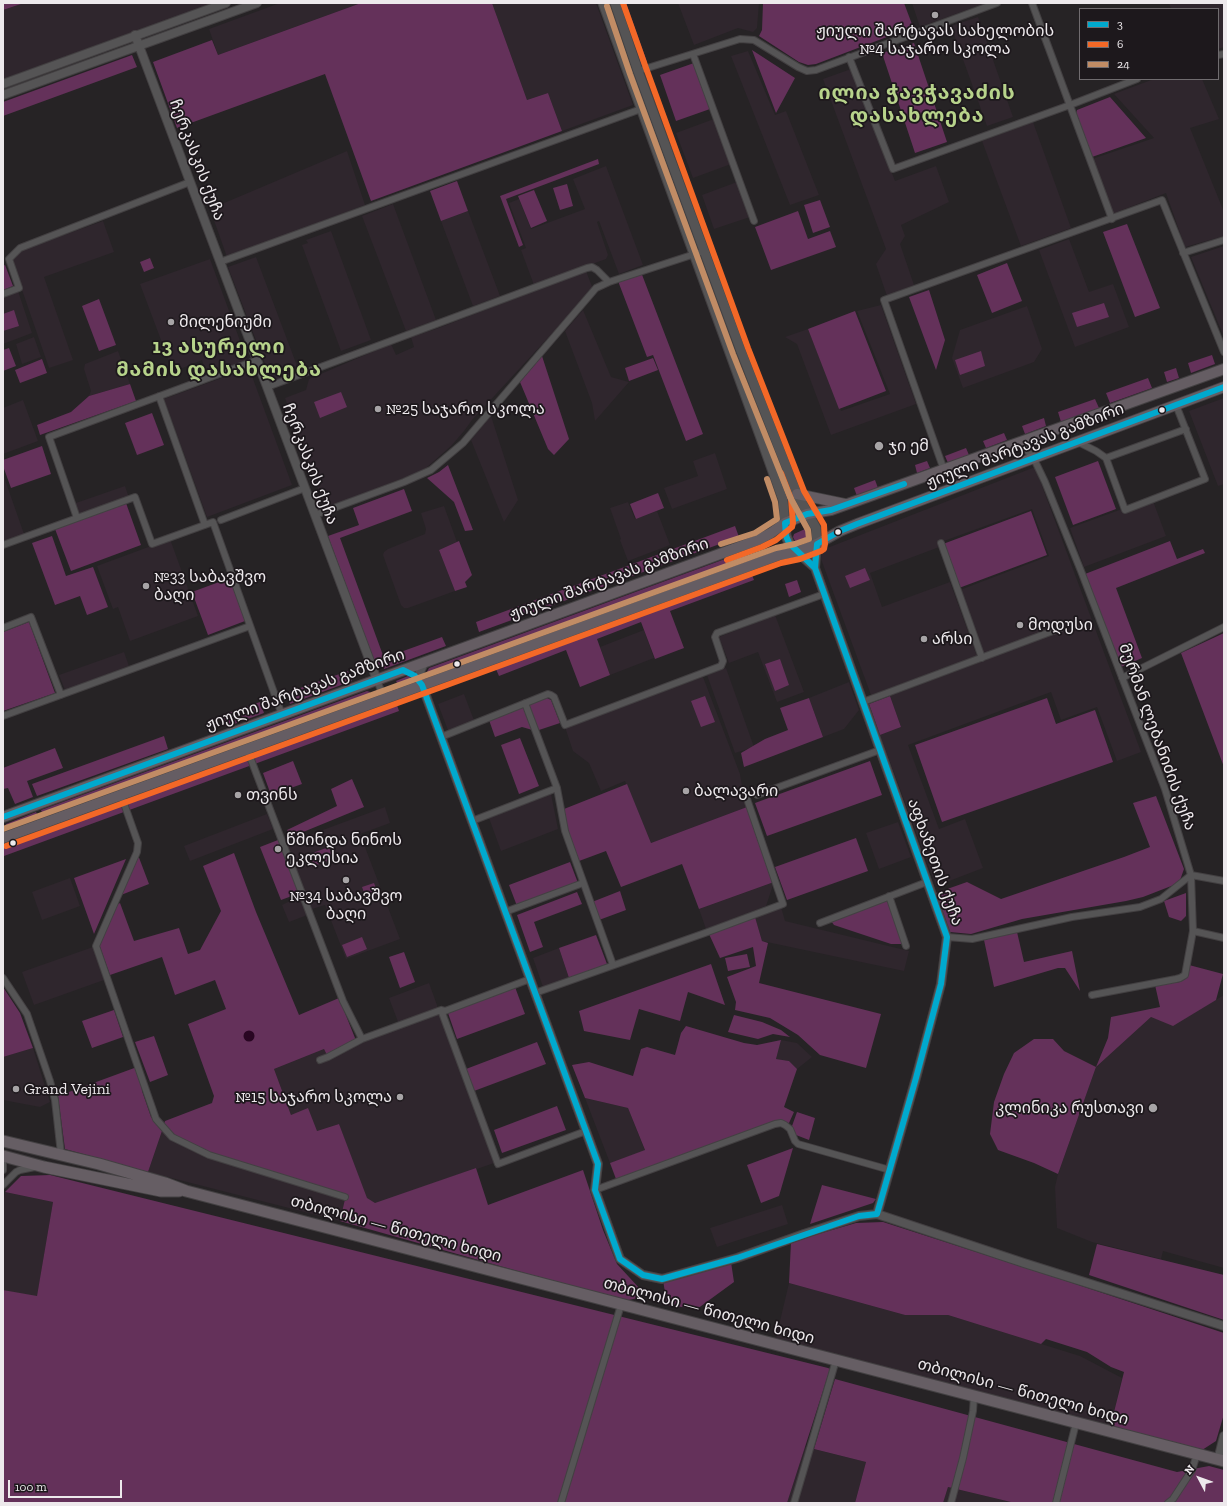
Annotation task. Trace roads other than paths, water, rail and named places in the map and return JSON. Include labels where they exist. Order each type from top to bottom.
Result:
[{"type":"highway","name":"თბილისი — წითელი ხიდი","points":[[3,1141],[61,1154],[165,1183],[186,1191],[1221,1461]]},
{"type":"highway","name":"თბილისი — წითელი ხიდი","points":[[3,1157],[44,1167],[161,1190],[186,1191]]},
{"type":"main road","points":[[603,3],[783,500],[786,536],[789,543],[797,552]]},
{"type":"main road","points":[[615,3],[638,71],[741,351],[797,494],[816,528],[817,544]]},
{"type":"main road","name":"ჟიული შარტავას გამზირი","points":[[3,817],[758,540],[785,523],[808,514],[831,510],[1224,369]]},
{"type":"main road","name":"ჟიული შარტავას გამზირი","points":[[3,838],[779,555],[797,552],[817,544],[840,531],[1224,387]]},
{"type":"main road","points":[[797,494],[820,500],[847,504]]},
{"type":"street","points":[[3,84],[226,3]]},
{"type":"street","points":[[3,95],[257,3]]},
{"type":"street","points":[[638,71],[740,38],[754,40],[798,68],[807,71],[816,70],[997,3]]},
{"type":"street","points":[[1032,3],[1112,219]]},
{"type":"street","name":"ჩერკასკის ქუჩა","points":[[135,35],[384,699]]},
{"type":"street","points":[[693,54],[754,221]]},
{"type":"street","points":[[849,57],[893,169],[1134,80]]},
{"type":"street","points":[[220,262],[641,109]]},
{"type":"street","points":[[3,294],[19,288],[10,259],[20,248],[190,182]]},
{"type":"street","points":[[944,470],[884,300],[1162,200],[1224,352]]},
{"type":"street","points":[[1184,253],[1224,240]]},
{"type":"street","points":[[315,515],[404,482],[431,470],[463,444],[596,288],[609,282],[651,269],[694,253],[704,251]]},
{"type":"street","points":[[267,387],[586,268],[592,267],[597,270],[609,282]]},
{"type":"street","points":[[77,518],[49,437],[257,360]]},
{"type":"street","points":[[159,396],[205,525]]},
{"type":"street","points":[[1078,442],[1106,458],[1125,510],[1205,479],[1176,405]]},
{"type":"street","points":[[1106,458],[1186,429]]},
{"type":"street","name":"მურმან ლებანიძის ქუჩა","points":[[1020,442],[1034,459],[1048,489],[1165,789],[1190,875],[1192,931],[1187,971],[1183,977],[1092,995]]},
{"type":"street","points":[[221,520],[305,488]]},
{"type":"street","points":[[3,545],[135,497],[152,544],[213,522],[282,715]]},
{"type":"street","points":[[941,543],[982,658]]},
{"type":"street","name":"აფხაზეთის ქუჩა","points":[[817,544],[815,568],[947,937],[941,984],[877,1214]]},
{"type":"street","name":"აფხაზეთის ქუჩა","points":[[797,552],[815,568]]},
{"type":"street","points":[[441,737],[548,694],[554,697],[565,725],[721,666],[723,661],[715,637],[717,634],[824,594]]},
{"type":"street","points":[[3,628],[31,617],[61,695]]},
{"type":"street","points":[[3,716],[250,626]]},
{"type":"street","points":[[1122,678],[1224,627]]},
{"type":"street","points":[[863,702],[1061,628]]},
{"type":"street","points":[[424,663],[420,674],[422,685],[598,1164],[595,1190],[620,1259],[643,1275],[662,1279],[731,1260],[859,1216],[877,1214],[1024,1263],[1224,1326]]},
{"type":"street","points":[[403,670],[415,676],[422,685]]},
{"type":"street","points":[[525,703],[557,788],[565,831],[613,965]]},
{"type":"street","points":[[247,749],[343,1001],[362,1039]]},
{"type":"street","points":[[757,795],[880,750]]},
{"type":"street","points":[[472,822],[557,788]]},
{"type":"street","points":[[121,795],[138,843],[138,848],[96,946],[156,1119],[172,1136],[209,1155],[345,1197]]},
{"type":"street","points":[[535,992],[783,904],[747,799]]},
{"type":"street","points":[[947,937],[972,939],[1072,917],[1140,907],[1161,899],[1190,875],[1224,881]]},
{"type":"street","points":[[820,923],[927,882]]},
{"type":"street","points":[[505,912],[583,883]]},
{"type":"street","points":[[889,896],[906,946]]},
{"type":"street","points":[[1192,931],[1224,938]]},
{"type":"street","points":[[3,978],[27,1014],[50,1081],[55,1100],[61,1154]]},
{"type":"street","points":[[320,1060],[362,1039],[441,1010],[445,1011],[530,979]]},
{"type":"street","points":[[441,1010],[498,1164],[586,1131]]},
{"type":"street","points":[[595,1190],[775,1124],[782,1123],[790,1129],[795,1141],[798,1144],[890,1170]]},
{"type":"street","points":[[3,1157],[3,1170]]},
{"type":"street","points":[[3,1185],[20,1170],[44,1167]]},
{"type":"street","points":[[561,1503],[621,1304]]},
{"type":"street","points":[[794,1503],[836,1360]]},
{"type":"street","points":[[951,1503],[963,1458],[973,1411],[974,1396]]},
{"type":"street","points":[[1056,1503],[1076,1423]]},
{"type":"street","points":[[1221,1461],[1224,1436]]},
{"type":"street","points":[[1168,1503],[1173,1499],[1192,1470],[1197,1454]]},
{"type":"place","name":"ჟიული შარტავას სახელობის №4 საჯარო სკოლა","points":[[935,15]]},
{"type":"place","name":"მილენიუმი","points":[[171,322]]},
{"type":"place","name":"№25 საჯარო სკოლა","points":[[378,409]]},
{"type":"place","name":"ჯი ემ","points":[[879,446]]},
{"type":"place","name":"№33 საბავშვო ბაღი","points":[[146,586]]},
{"type":"place","name":"მოდუსი","points":[[1020,625]]},
{"type":"place","name":"არსი","points":[[924,639]]},
{"type":"place","name":"ბალავარი","points":[[686,791]]},
{"type":"place","name":"თვინს","points":[[238,795]]},
{"type":"place","name":"წმინდა ნინოს ეკლესია","points":[[278,849]]},
{"type":"place","name":"№34 საბავშვო ბაღი","points":[[346,880]]},
{"type":"place","name":"Grand Vejini","points":[[16,1089]]},
{"type":"place","name":"№15 საჯარო სკოლა","points":[[400,1097]]},
{"type":"place","name":"კლინიკა რუსთავი","points":[[1153,1108]]},
{"type":"district","name":"ილია ჭავჭავაძის დასახლება","points":[[917,104]]},
{"type":"district","name":"13 ასურელი მამის დასახლება","points":[[219,358]]}]
